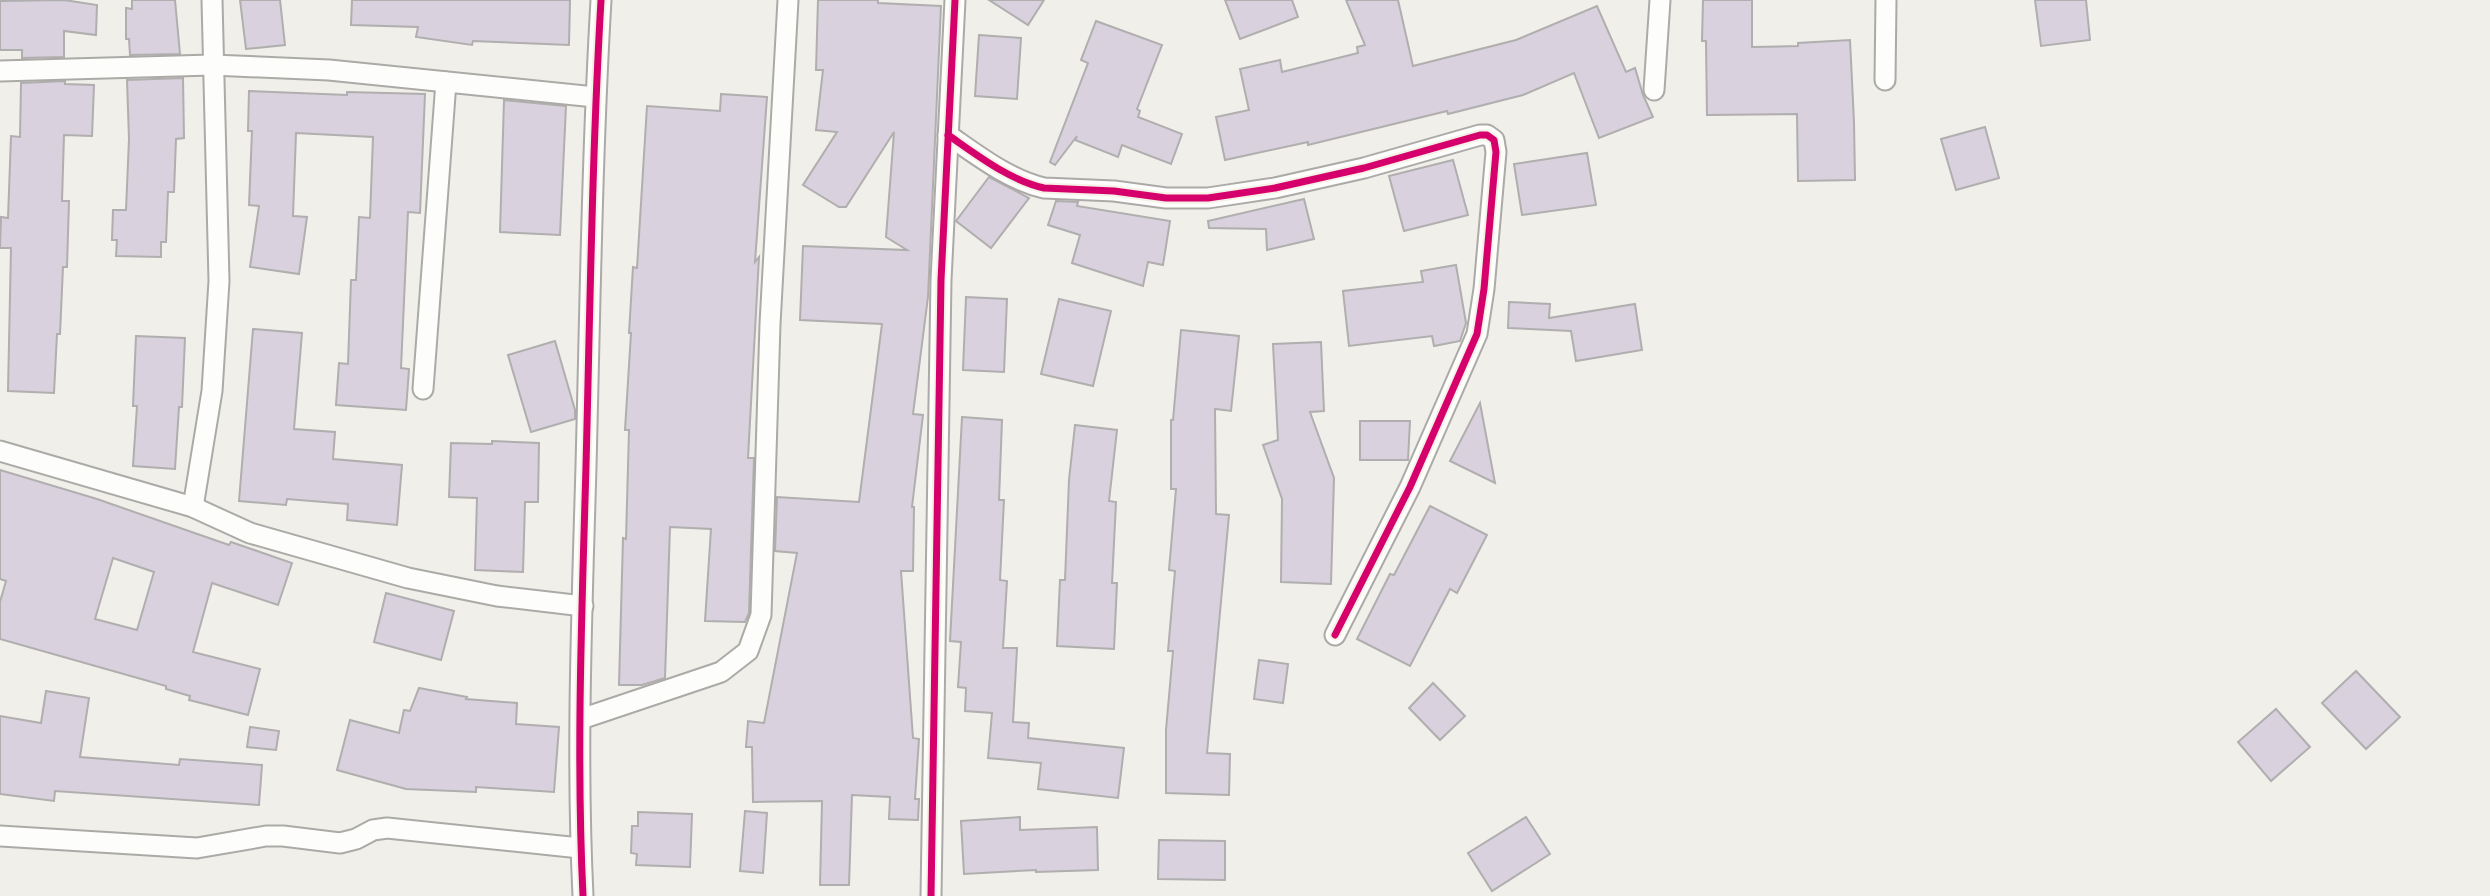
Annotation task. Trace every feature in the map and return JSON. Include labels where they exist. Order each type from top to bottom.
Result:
[{"type":"street","points":[[193,507],[212,391],[219,281],[212,0]]},
{"type":"street","points":[[583,896],[580,848],[583,606],[595,97],[601,0]]},
{"type":"street","points":[[581,719],[721,672],[748,651],[761,615],[770,324],[788,0]]},
{"type":"street","points":[[931,896],[942,280],[955,0]]},
{"type":"street","points":[[1654,90],[1660,0]]},
{"type":"street","points":[[1885,80],[1886,0]]},
{"type":"street","points":[[0,71],[212,65],[328,70],[595,97]]},
{"type":"street","points":[[423,389],[446,82]]},
{"type":"street","points":[[948,135],[985,160],[1034,186],[1114,191],[1166,198],[1208,198],[1275,188],[1480,135],[1487,135],[1494,140],[1496,152],[1484,289],[1476,334],[1410,488],[1335,635]]},
{"type":"street","points":[[0,451],[193,507],[250,533],[408,578],[497,596],[583,606]]},
{"type":"street","points":[[0,836],[197,848],[266,836],[290,836],[340,843],[356,839],[373,830],[387,828],[580,848]]},
{"type":"building","points":[[64,0],[97,5],[96,35],[64,31],[64,57],[22,58],[22,50],[0,50],[0,1]]},
{"type":"building","points":[[132,0],[175,0],[180,54],[130,55],[129,39],[126,39],[126,8],[132,9]]},
{"type":"building","points":[[240,0],[280,0],[285,45],[246,49]]},
{"type":"building","points":[[352,0],[570,0],[569,45],[473,41],[472,45],[416,37],[418,27],[351,25]]},
{"type":"building","points":[[818,0],[878,0],[878,3],[941,6],[928,297],[913,414],[923,415],[912,507],[913,571],[901,571],[913,738],[919,739],[915,799],[919,799],[918,820],[889,819],[890,797],[852,795],[849,885],[820,885],[822,801],[753,802],[752,747],[746,747],[748,721],[764,723],[797,553],[775,551],[777,497],[859,502],[882,324],[800,320],[803,246],[907,250],[886,237],[894,132],[846,207],[839,207],[803,185],[837,132],[816,130],[823,70],[816,70]]},
{"type":"building","points":[[989,0],[1044,0],[1028,25]]},
{"type":"building","points":[[1225,0],[1292,0],[1298,17],[1240,39]]},
{"type":"building","points":[[1346,0],[1398,0],[1413,66],[1516,40],[1597,6],[1626,72],[1635,68],[1653,117],[1599,138],[1574,73],[1523,95],[1448,114],[1447,111],[1308,145],[1308,142],[1225,160],[1216,117],[1249,110],[1240,69],[1280,60],[1282,72],[1358,53],[1357,47],[1365,45]]},
{"type":"building","points":[[1703,0],[1752,0],[1752,47],[1798,46],[1798,43],[1850,40],[1855,180],[1798,181],[1797,114],[1707,115],[1706,41],[1702,41]]},
{"type":"building","points":[[2035,0],[2086,0],[2090,40],[2041,46]]},
{"type":"building","points":[[1096,21],[1162,45],[1137,109],[1140,111],[1138,117],[1182,134],[1171,164],[1122,145],[1118,157],[1075,140],[1077,136],[1055,165],[1050,162],[1088,63],[1081,60]]},
{"type":"building","points":[[979,35],[1021,38],[1017,99],[975,96]]},
{"type":"building","points":[[183,78],[184,138],[176,139],[174,192],[168,192],[166,242],[161,242],[161,257],[116,256],[117,240],[112,240],[113,210],[126,210],[129,139],[127,80]]},
{"type":"building","points":[[65,81],[65,84],[94,85],[92,136],[64,135],[62,201],[69,201],[67,267],[63,267],[54,393],[8,391],[11,248],[0,248],[1,217],[8,218],[11,136],[20,137],[21,83]]},
{"type":"building","points":[[249,91],[347,95],[347,92],[425,94],[420,213],[408,212],[401,368],[409,369],[406,410],[336,405],[339,363],[348,364],[351,280],[356,280],[359,217],[370,218],[373,137],[296,133],[293,216],[307,217],[299,274],[250,267],[259,206],[249,205],[252,131],[248,131]]},
{"type":"building","points":[[721,94],[767,97],[755,262],[759,257],[748,458],[754,458],[749,613],[745,622],[705,621],[711,529],[670,527],[665,678],[642,685],[619,685],[623,538],[626,539],[629,430],[625,430],[629,333],[633,267],[637,268],[647,106],[720,111]]},
{"type":"building","points":[[504,100],[566,106],[560,235],[500,232]]},
{"type":"building","points":[[1985,127],[1999,178],[1956,190],[1941,139]]},
{"type":"building","points":[[1587,153],[1596,205],[1522,215],[1514,164]]},
{"type":"building","points":[[1453,160],[1468,215],[1404,231],[1389,176]]},
{"type":"building","points":[[989,177],[1029,198],[991,248],[956,221]]},
{"type":"building","points":[[1304,199],[1314,239],[1267,250],[1266,229],[1209,228],[1208,221]]},
{"type":"building","points":[[1056,201],[1078,202],[1077,206],[1170,221],[1163,265],[1148,262],[1143,286],[1072,263],[1080,235],[1048,225]]},
{"type":"building","points":[[1456,265],[1466,323],[1460,341],[1434,346],[1432,336],[1349,346],[1343,291],[1423,282],[1421,271]]},
{"type":"building","points":[[966,297],[1007,299],[1004,372],[963,370]]},
{"type":"building","points":[[1059,299],[1111,311],[1093,386],[1041,374]]},
{"type":"building","points":[[1509,302],[1550,304],[1549,318],[1635,304],[1642,350],[1576,361],[1571,331],[1508,328]]},
{"type":"building","points":[[253,329],[302,333],[294,429],[335,432],[333,459],[402,465],[397,525],[347,520],[348,504],[287,499],[286,505],[239,501]]},
{"type":"building","points":[[1181,330],[1239,336],[1231,411],[1215,409],[1216,514],[1229,515],[1207,753],[1230,754],[1229,795],[1166,793],[1166,730],[1173,651],[1168,651],[1175,571],[1169,570],[1176,489],[1171,489],[1171,420]]},
{"type":"building","points":[[136,336],[185,338],[182,407],[179,407],[175,469],[133,466],[137,406],[133,406]]},
{"type":"building","points":[[555,341],[575,410],[575,419],[531,432],[508,355]]},
{"type":"building","points":[[1321,342],[1324,411],[1310,412],[1334,478],[1331,584],[1281,582],[1282,499],[1263,445],[1278,440],[1273,344]]},
{"type":"building","points":[[1480,403],[1495,483],[1450,461]]},
{"type":"building","points":[[962,417],[1002,420],[999,500],[1004,500],[1000,580],[1007,581],[1003,648],[1017,648],[1013,722],[1029,723],[1028,738],[1124,748],[1118,798],[1038,789],[1041,763],[988,758],[992,713],[965,711],[966,688],[958,687],[961,642],[950,641]]},
{"type":"building","points":[[1360,421],[1410,421],[1408,460],[1360,460]]},
{"type":"building","points":[[1075,425],[1117,430],[1109,501],[1116,502],[1112,583],[1117,583],[1114,649],[1057,646],[1060,580],[1065,580],[1069,480]]},
{"type":"building","points":[[492,441],[539,443],[538,502],[525,502],[523,572],[475,570],[477,498],[449,497],[451,443],[492,444]]},
{"type":"building","points":[[0,470],[292,563],[278,605],[212,583],[193,652],[260,669],[248,715],[189,700],[190,696],[166,689],[166,686],[0,639],[0,602],[6,581],[0,579]],"holes":[[[113,558],[154,572],[137,630],[95,619]]]},
{"type":"building","points":[[1430,506],[1487,535],[1457,593],[1450,589],[1410,666],[1357,639],[1390,574],[1394,575]]},
{"type":"building","points":[[386,593],[454,611],[441,660],[374,642]]},
{"type":"building","points":[[1259,660],[1288,664],[1283,703],[1254,699]]},
{"type":"building","points":[[2356,671],[2400,717],[2366,749],[2322,703]]},
{"type":"building","points":[[1433,683],[1465,716],[1440,740],[1409,708]]},
{"type":"building","points":[[419,688],[467,697],[466,699],[517,703],[516,724],[559,727],[554,792],[476,787],[476,792],[406,789],[337,770],[350,720],[399,733],[404,710],[410,711]]},
{"type":"building","points":[[46,691],[89,698],[80,757],[179,765],[180,759],[262,765],[259,805],[55,791],[54,801],[0,794],[0,716],[41,723]]},
{"type":"building","points":[[2276,709],[2310,747],[2271,781],[2238,742]]},
{"type":"building","points":[[250,727],[279,731],[276,750],[247,747]]},
{"type":"building","points":[[745,811],[767,813],[763,873],[740,871]]},
{"type":"building","points":[[638,812],[692,814],[690,867],[636,865],[637,854],[631,853],[632,826],[638,826]]},
{"type":"building","points":[[1020,817],[1020,830],[1097,827],[1098,870],[964,874],[961,821]]},
{"type":"building","points":[[1526,817],[1550,854],[1492,891],[1468,853]]},
{"type":"building","points":[[1159,840],[1225,841],[1225,880],[1158,879]]},
{"type":"cycle path","points":[[583,896],[580,789],[581,627],[593,175],[601,0]]},
{"type":"cycle path","points":[[931,896],[941,280],[955,0]]},
{"type":"cycle path","points":[[948,135],[1006,173],[1044,188],[1114,191],[1166,198],[1208,198],[1275,188],[1364,168],[1480,135],[1487,135],[1494,140],[1496,152],[1484,289],[1477,334],[1410,487],[1335,635]]}]
